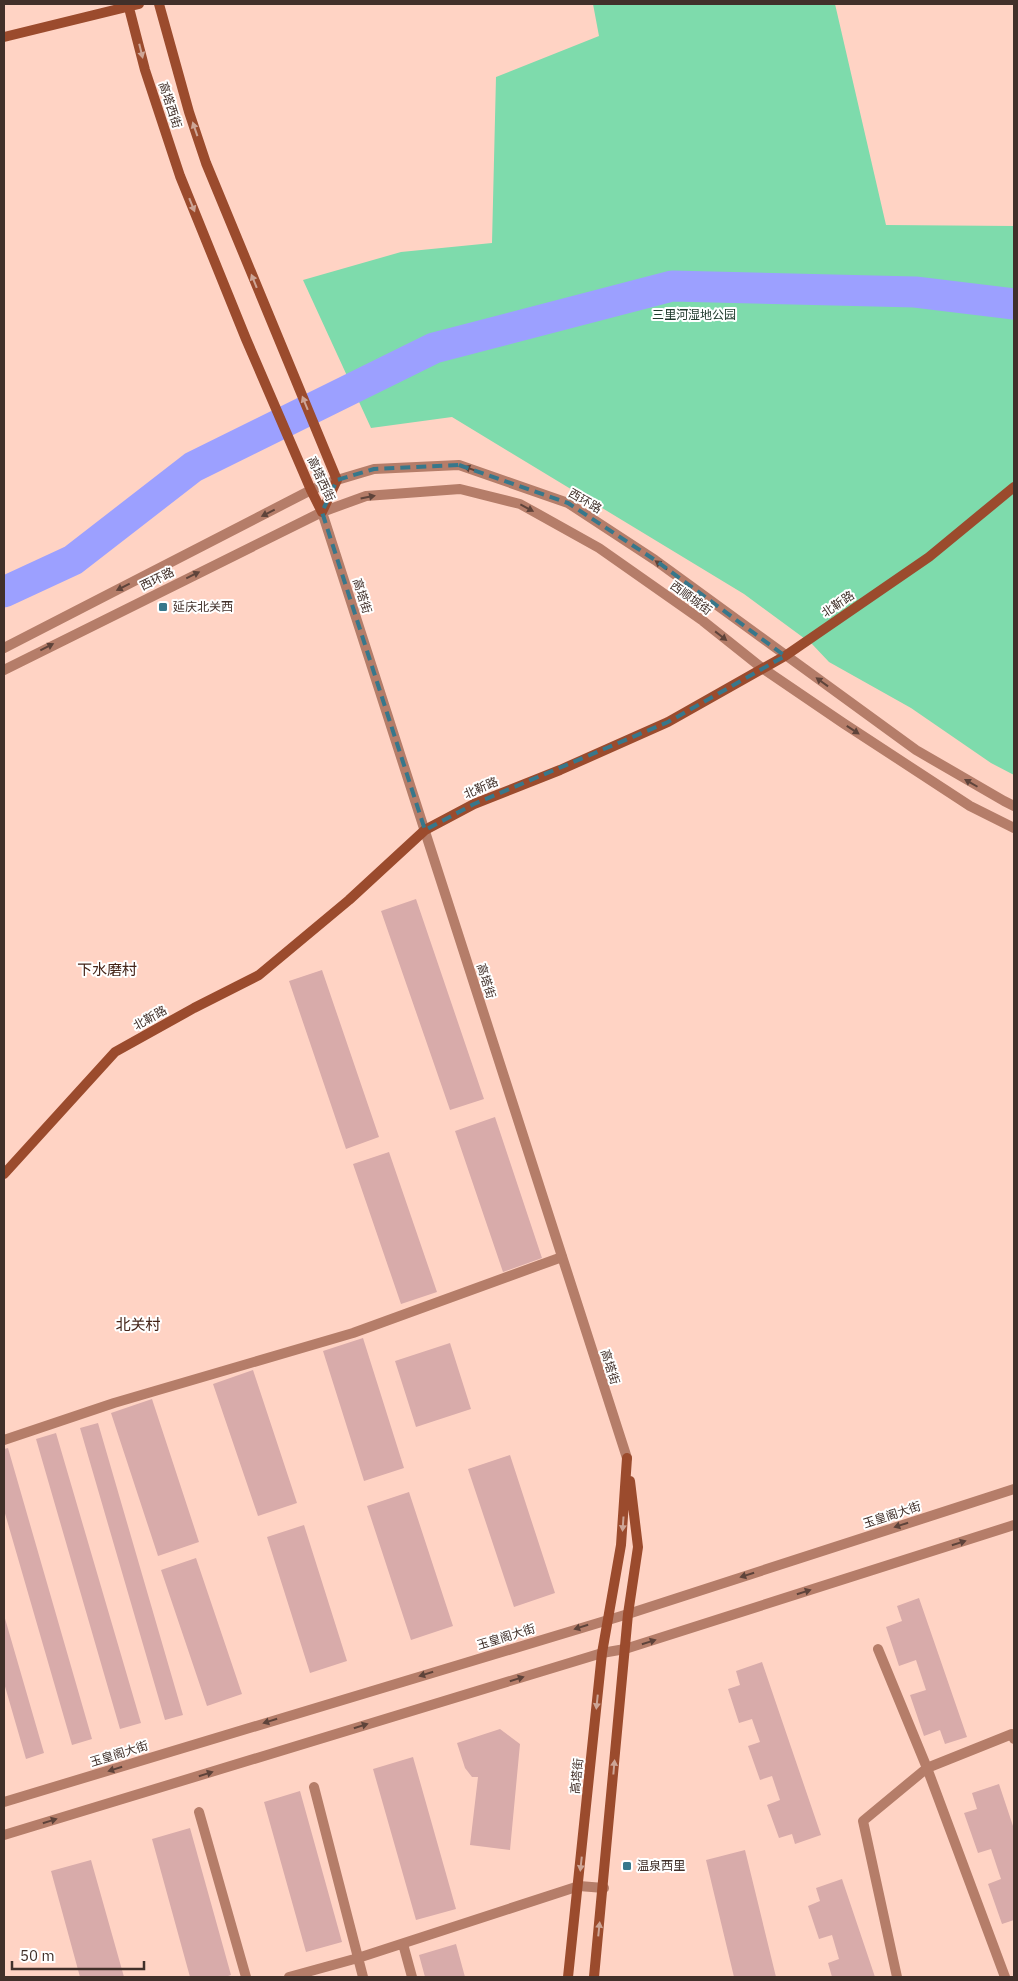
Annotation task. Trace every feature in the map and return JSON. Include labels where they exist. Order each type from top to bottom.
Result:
[{"type":"main road","name":"高塔西街","points":[[158,4],[186,102],[206,163],[337,480],[322,512]]},
{"type":"main road","name":"高塔西街","points":[[132,5],[146,70],[180,176],[246,339],[322,512]]},
{"type":"main road","points":[[4,37],[132,5]]},
{"type":"main road","name":"北靳路","points":[[4,1174],[115,1052],[194,1008],[259,975],[349,900],[425,830],[474,804],[560,770],[668,722],[785,656],[929,557],[1014,487]]},
{"type":"main road","name":"高塔街","points":[[594,1977],[604,1888],[628,1614],[638,1547],[627,1458]]},
{"type":"main road","name":"高塔街","points":[[568,1977],[602,1653],[621,1545],[627,1458]]},
{"type":"street","name":"西环路","points":[[4,648],[311,490],[374,469],[460,465],[568,503],[655,560],[785,656]]},
{"type":"street","name":"西顺城街","points":[[322,512],[366,496],[460,489],[520,504],[599,548],[703,622],[762,668],[970,806],[1014,828]]},
{"type":"street","name":"西环路","points":[[4,670],[322,512]]},
{"type":"street","name":"高塔街","points":[[322,512],[627,1458]]},
{"type":"street","points":[[785,656],[916,750],[1014,806]]},
{"type":"street","points":[[4,1440],[114,1403],[353,1332],[562,1257]]},
{"type":"street","name":"玉皇阁大街","points":[[4,1802],[628,1614],[1014,1489]]},
{"type":"street","points":[[4,1835],[602,1653],[625,1649],[1014,1525]]},
{"type":"street","points":[[878,1649],[927,1768],[1005,1977]]},
{"type":"street","points":[[896,1977],[863,1821],[927,1768],[1012,1734],[1014,1739]]},
{"type":"street","points":[[314,1787],[363,1977]]},
{"type":"street","points":[[199,1812],[246,1977]]},
{"type":"street","points":[[289,1977],[403,1944],[579,1886],[604,1888]]},
{"type":"street","points":[[403,1944],[412,1977]]},
{"type":"highlighted area","points":[[459,465],[568,503],[655,560],[785,656],[668,722],[474,804],[425,830],[322,512],[337,480],[374,469]]},
{"type":"green space","name":"三里河湿地公园","points":[[593,4],[835,4],[886,225],[1014,226],[1014,775],[991,763],[911,708],[829,662],[812,644],[744,594],[452,417],[371,428],[303,280],[401,252],[492,243],[496,77],[599,36]]},
{"type":"building","points":[[416,899],[484,1099],[450,1110],[381,911]]},
{"type":"building","points":[[322,970],[379,1137],[346,1149],[289,981]]},
{"type":"building","points":[[495,1117],[542,1258],[503,1272],[455,1131]]},
{"type":"building","points":[[389,1152],[437,1292],[401,1304],[353,1164]]},
{"type":"building","points":[[363,1338],[404,1468],[364,1481],[323,1351]]},
{"type":"building","points":[[450,1343],[471,1409],[416,1427],[395,1361]]},
{"type":"building","points":[[253,1370],[297,1503],[258,1516],[213,1384]]},
{"type":"building","points":[[152,1399],[199,1542],[158,1556],[111,1413]]},
{"type":"building","points":[[98,1423],[183,1715],[165,1720],[80,1428]]},
{"type":"building","points":[[56,1433],[141,1723],[120,1729],[36,1439]]},
{"type":"building","points":[[8,1448],[92,1739],[72,1745],[4,1510],[4,1449]]},
{"type":"building","points":[[510,1455],[555,1593],[514,1607],[468,1469]]},
{"type":"building","points":[[409,1492],[453,1626],[411,1640],[367,1506]]},
{"type":"building","points":[[304,1525],[347,1661],[310,1673],[267,1537]]},
{"type":"building","points":[[196,1558],[242,1694],[207,1706],[161,1570]]},
{"type":"building","points":[[919,1598],[967,1737],[945,1744],[940,1730],[924,1736],[910,1695],[926,1690],[916,1660],[899,1666],[886,1627],[902,1621],[897,1606]]},
{"type":"building","points":[[4,1615],[44,1753],[26,1759],[4,1683]]},
{"type":"building","points":[[762,1662],[821,1835],[795,1844],[792,1834],[779,1838],[767,1805],[780,1800],[772,1776],[760,1780],[748,1746],[760,1742],[752,1719],[739,1723],[728,1689],[740,1685],[736,1671]]},
{"type":"building","points":[[500,1729],[520,1744],[510,1850],[470,1845],[478,1777],[472,1777],[465,1768],[457,1743]]},
{"type":"building","points":[[413,1757],[456,1909],[416,1920],[373,1769]]},
{"type":"building","points":[[999,1784],[1014,1829],[1014,1920],[1002,1924],[988,1884],[1001,1879],[991,1849],[978,1853],[964,1813],[977,1809],[972,1793]]},
{"type":"building","points":[[300,1791],[342,1942],[306,1952],[264,1802]]},
{"type":"building","points":[[190,1828],[231,1975],[225,1977],[190,1977],[152,1839]]},
{"type":"building","points":[[745,1850],[776,1977],[734,1977],[706,1860]]},
{"type":"building","points":[[91,1860],[124,1977],[80,1977],[51,1871]]},
{"type":"building","points":[[842,1879],[875,1977],[832,1977],[828,1963],[839,1959],[832,1935],[819,1939],[808,1906],[820,1901],[816,1888]]},
{"type":"building","points":[[456,1944],[465,1977],[425,1977],[419,1955]]},
{"type":"waterway","points":[[4,592],[73,560],[193,467],[434,348],[672,286],[915,292],[1014,304]]},
{"type":"place","name":"延庆北关西","points":[[163,607]]},
{"type":"place","name":"温泉西里","points":[[627,1866]]},
{"type":"district","name":"下水磨村","points":[[107,970]]},
{"type":"district","name":"北关村","points":[[138,1325]]}]
